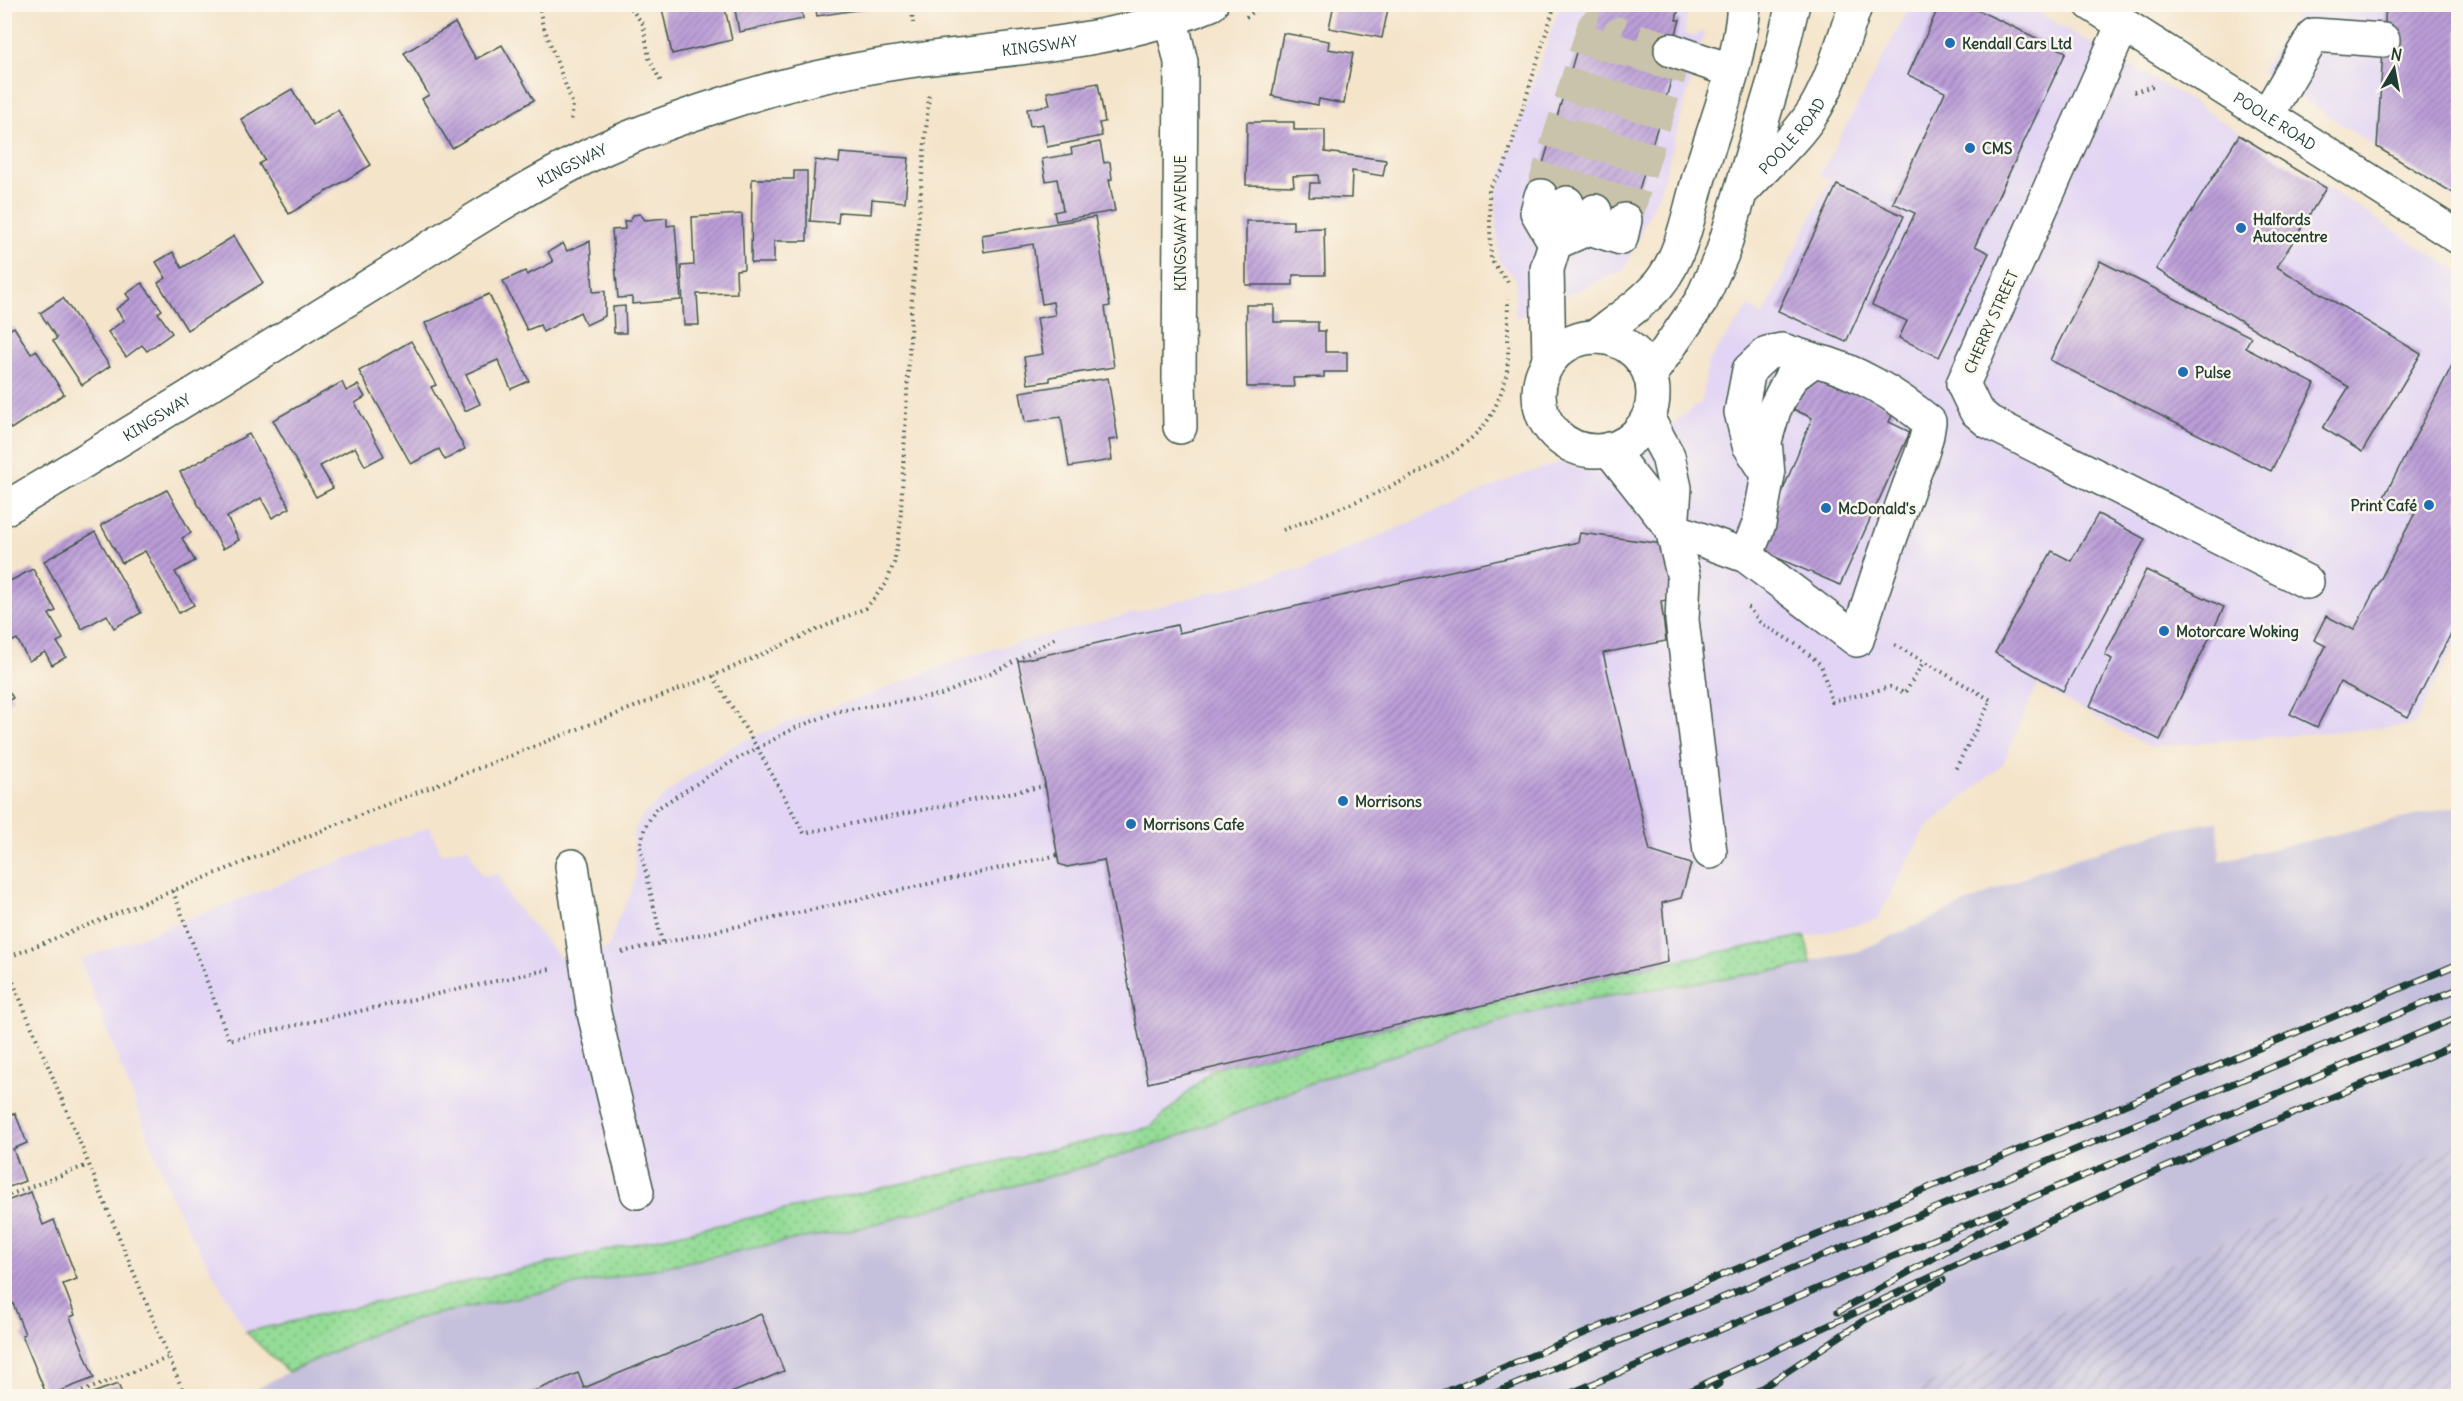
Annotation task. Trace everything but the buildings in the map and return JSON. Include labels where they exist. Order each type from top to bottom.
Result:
[{"type":"street","name":"KINGSWAY","points":[[4,509],[442,241],[554,175],[610,146],[721,104],[850,71],[922,59],[1013,51],[1065,43],[1172,20],[1211,4]]},
{"type":"street","points":[[1549,361],[1569,344],[1595,337],[1660,283],[1676,252],[1732,71],[1742,31],[1744,4]]},
{"type":"street","points":[[1650,375],[1701,301],[1722,254],[1774,81],[1793,4]]},
{"type":"street","name":"POOLE ROAD","points":[[1741,192],[1815,110],[1856,4]]},
{"type":"street","name":"POOLE ROAD","points":[[2091,4],[2458,237]]},
{"type":"street","name":"KINGSWAY AVENUE","points":[[1172,20],[1181,62],[1180,427]]},
{"type":"street","name":"CHERRY STREET","points":[[2123,24],[1963,384],[1976,411],[1989,422],[2307,582]]},
{"type":"street","points":[[2266,115],[2314,35],[2383,40]]},
{"type":"street","points":[[1674,56],[1732,71]]},
{"type":"street","points":[[1555,243],[1537,212],[1584,212],[1555,243],[1547,269],[1549,361],[1539,384],[1539,404],[1547,424],[1561,439],[1575,447],[1594,451],[1609,449],[1628,442],[1636,435],[1648,419],[1653,394],[1650,375],[1638,356],[1622,344],[1595,337]]},
{"type":"street","points":[[1609,449],[1672,529],[1746,556],[1859,633],[1907,490],[1926,446],[1929,422],[1913,409],[1839,366],[1814,360],[1791,377],[1774,410],[1765,441],[1768,475],[1759,524],[1746,556]]},
{"type":"street","points":[[1648,419],[1668,456],[1675,488],[1672,529],[1684,578],[1682,620],[1710,852]]},
{"type":"street","points":[[572,866],[594,1013],[637,1192]]},
{"type":"path","points":[[627,4],[643,24],[649,58],[657,79],[668,92]]},
{"type":"path","points":[[912,4],[916,32]]},
{"type":"path","points":[[1283,530],[1359,500],[1413,475],[1456,451],[1489,419],[1506,376],[1508,281],[1491,260],[1489,187],[1504,169],[1555,4]]},
{"type":"path","points":[[185,1396],[4,959],[713,676],[866,608],[886,584],[894,562],[900,529],[912,297],[928,88]]},
{"type":"path","points":[[1859,633],[1924,661],[1991,700],[1955,770]]},
{"type":"path","points":[[662,942],[640,847],[645,827],[656,809],[728,764],[795,728],[839,711],[941,696],[1006,666],[1057,637]]},
{"type":"path","points":[[1823,670],[1832,702],[1890,687],[1905,693],[1924,661]]},
{"type":"path","points":[[713,676],[758,748],[804,833],[1045,786]]},
{"type":"path","points":[[4,1197],[88,1165]]},
{"type":"path","points":[[71,1396],[170,1357]]},
{"type":"shaded area","points":[[1560,5],[1689,5],[1684,34],[1695,36],[1705,30],[1662,185],[1624,270],[1515,318],[1516,279],[1498,260],[1496,193]]},
{"type":"shaded area","points":[[1911,5],[2025,5],[2179,94],[2458,271],[2458,638],[2414,725],[2150,747],[2037,685],[2003,764],[1924,830],[1878,919],[1812,936],[1214,1068],[1151,1127],[246,1332],[174,1203],[80,960],[430,827],[441,854],[468,847],[482,876],[498,874],[510,899],[560,958],[608,948],[619,916],[630,897],[636,874],[633,834],[641,817],[685,778],[736,744],[805,715],[867,696],[968,656],[1305,568],[1516,477],[1561,462],[1605,476],[1702,401],[1708,362],[1749,306],[1763,316],[1830,179],[1820,175]]},
{"type":"shaded area","points":[[2296,5],[2458,5],[2458,200],[2261,72],[2295,16]]},
{"type":"shaded area","points":[[2458,806],[2458,1143],[2083,1300],[1906,1396],[243,1396],[288,1372],[381,1330],[427,1316],[635,1273],[1343,1072],[1517,1016],[1589,999],[1715,981],[1859,951],[2040,870],[2160,832],[2218,821],[2220,861]]},
{"type":"shaded area","points":[[2458,1143],[2458,1396],[1906,1396],[2083,1300]]},
{"type":"green space","points":[[1805,936],[1811,964],[1805,966],[1589,999],[1517,1016],[1332,1075],[1169,1140],[1091,1165],[849,1231],[797,1239],[427,1316],[381,1330],[288,1372],[246,1332],[1151,1127],[1214,1068],[1668,962]]},
{"type":"tunnel","points":[[1541,196],[1594,26],[1619,34]]},
{"type":"tunnel","points":[[1567,203],[1619,34],[1671,50]]},
{"type":"tunnel","points":[[1595,211],[1648,43]]},
{"type":"tunnel","points":[[1625,220],[1672,66]]},
{"type":"railway","points":[[1436,1396],[2458,964]]},
{"type":"railway","points":[[1488,1396],[2458,989]]},
{"type":"railway","points":[[1564,1396],[2458,1017]]},
{"type":"railway","points":[[1679,1396],[2143,1177],[2458,1044]]},
{"type":"railway","points":[[1838,1312],[2003,1219]]},
{"type":"railway","points":[[1750,1396],[1863,1321],[1943,1280]]},
{"type":"railway","points":[[1701,1396],[1720,1383]]},
{"type":"place","name":"Kendall Cars Ltd","points":[[1950,43]]},
{"type":"place","name":"CMS","points":[[1970,148]]},
{"type":"place","name":"Halfords Autocentre","points":[[2241,228]]},
{"type":"place","name":"Pulse","points":[[2183,372]]},
{"type":"place","name":"Print Café","points":[[2429,505]]},
{"type":"place","name":"McDonald's","points":[[1826,508]]},
{"type":"place","name":"Motorcare Woking","points":[[2164,631]]},
{"type":"place","name":"Morrisons","points":[[1343,801]]},
{"type":"place","name":"Morrisons Cafe","points":[[1131,824]]}]
